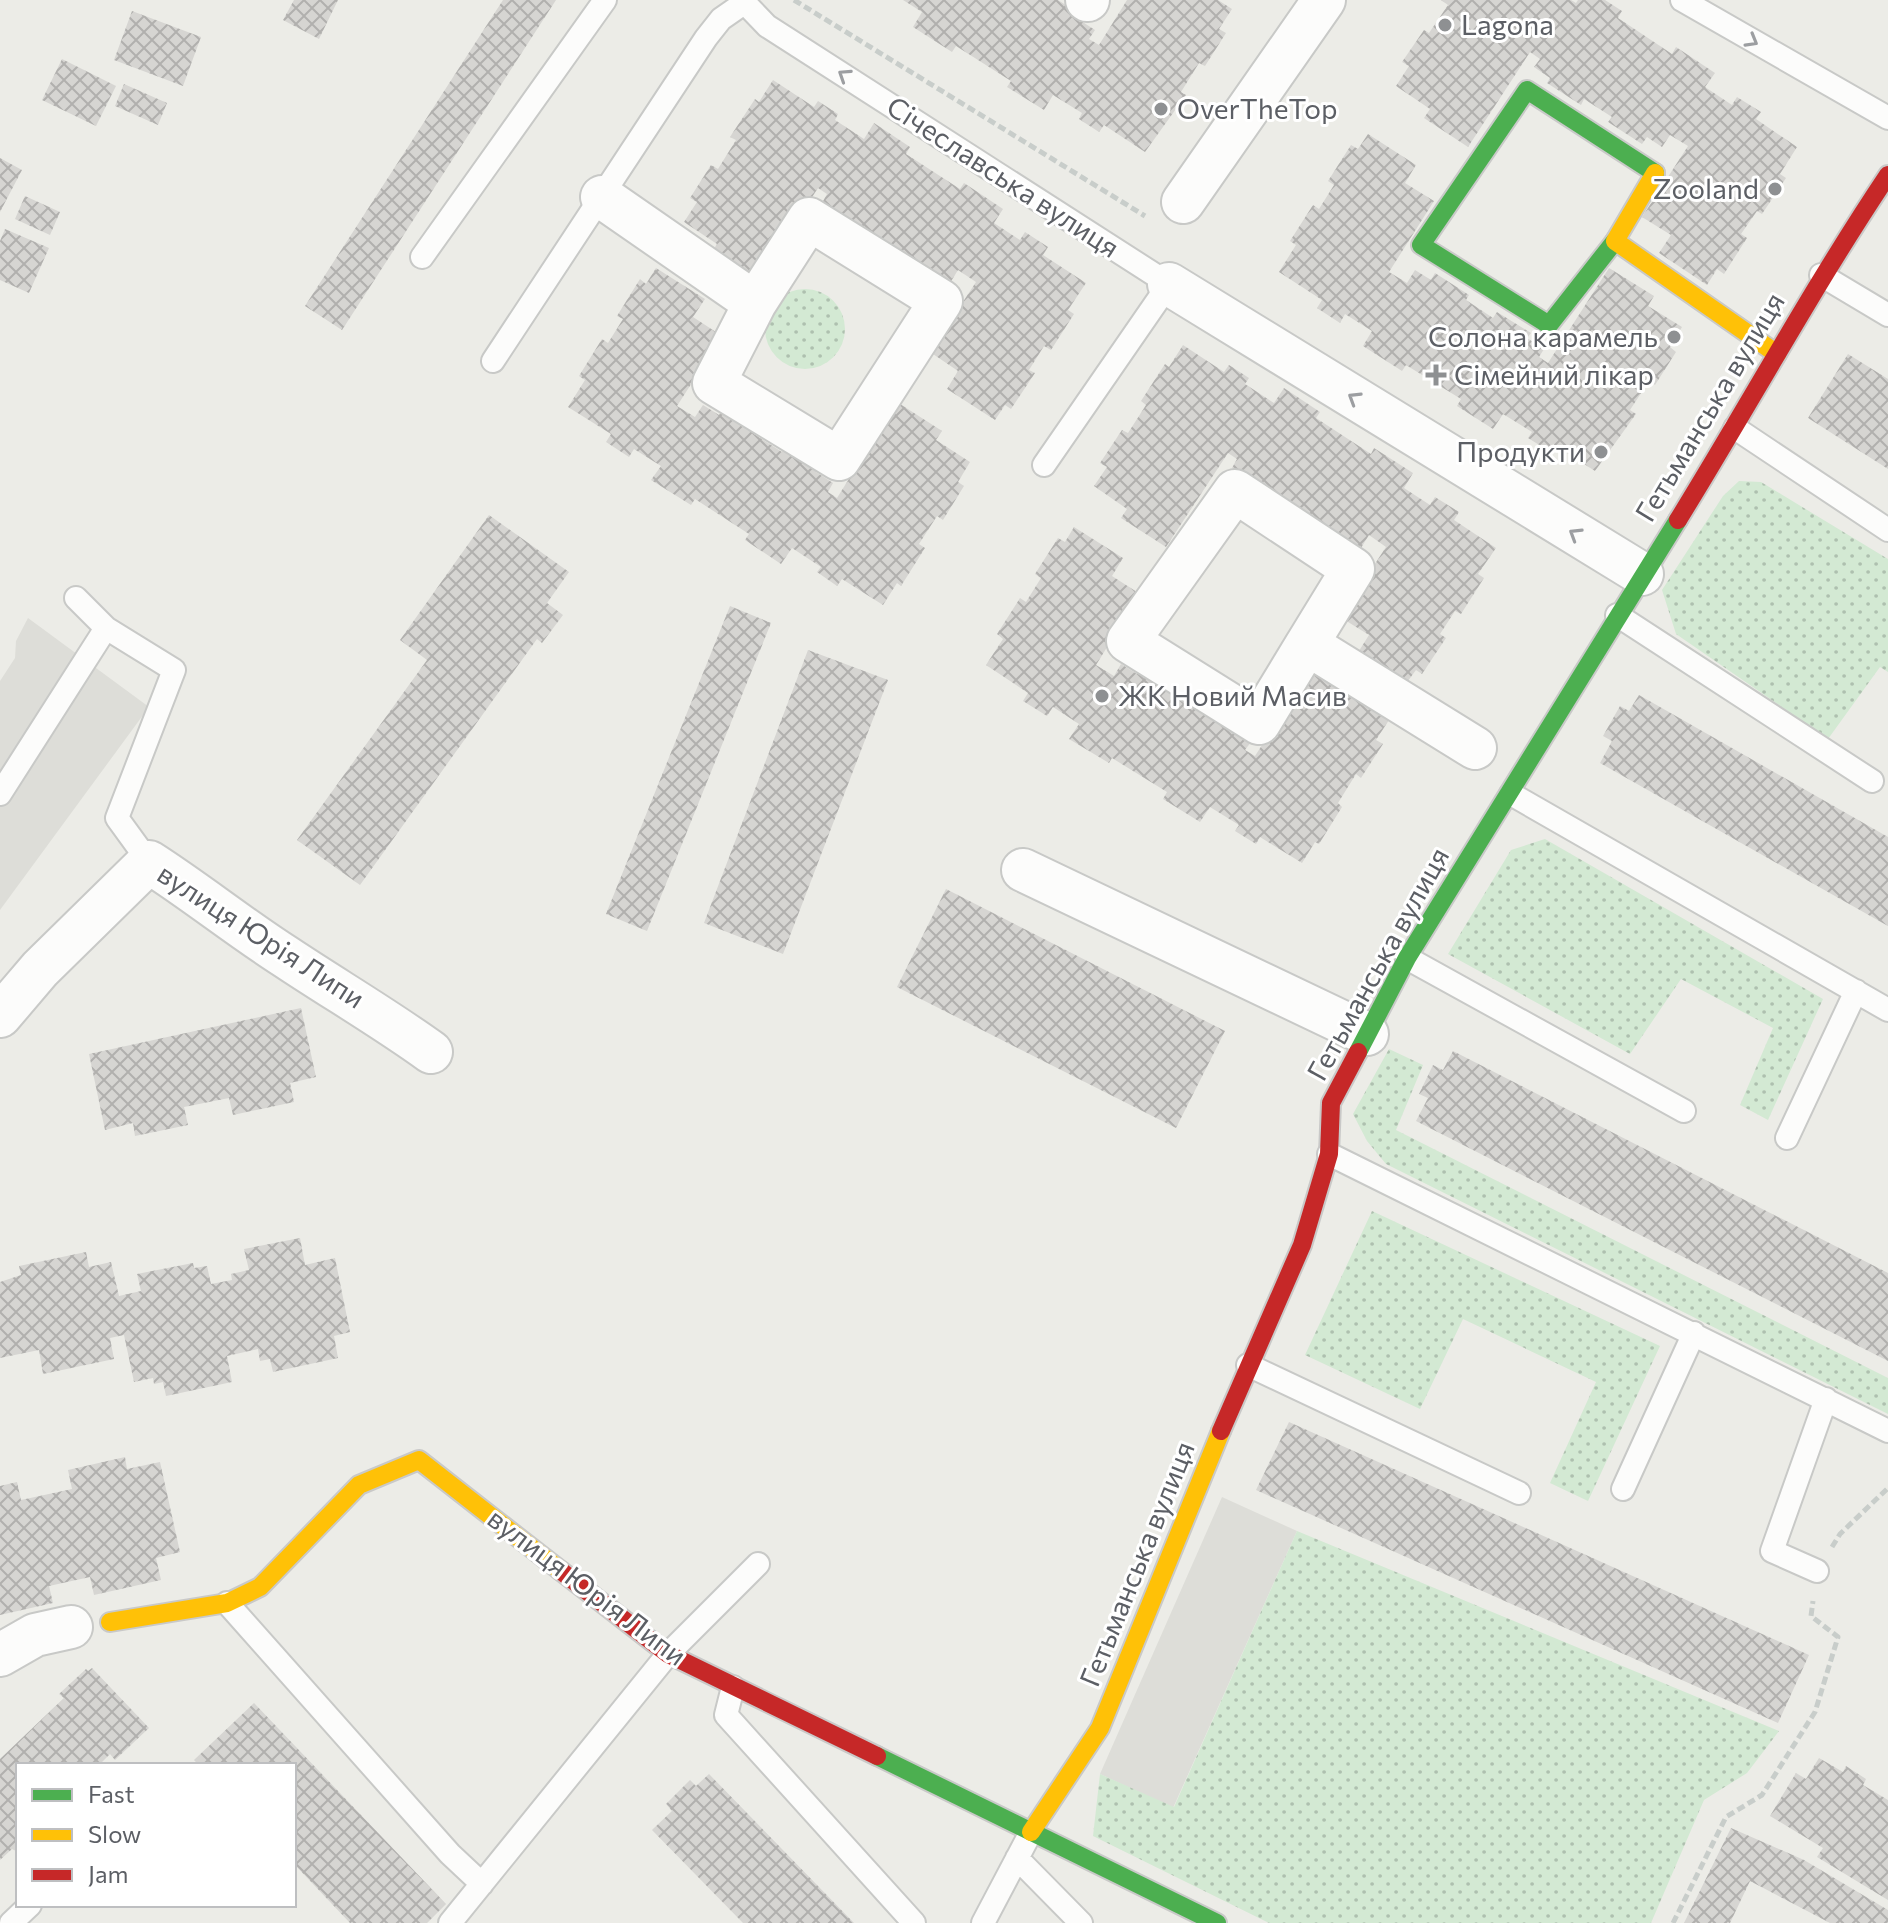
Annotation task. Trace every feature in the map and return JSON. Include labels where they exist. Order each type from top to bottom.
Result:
[{"type":"street","points":[[1183,202],[1324,0]]},
{"type":"street","points":[[1527,90],[1655,172],[1615,241],[1549,325],[1421,245],[1527,90]]},
{"type":"street","name":"Гетьманська вулиця","points":[[1031,1832],[1100,1728],[1248,1365],[1302,1245],[1329,1154],[1331,1103],[1407,958],[1735,428],[1821,275],[1888,175]]},
{"type":"street","points":[[602,197],[755,303]]},
{"type":"street","points":[[809,219],[941,301],[839,459],[714,383],[755,303],[809,219]]},
{"type":"street","points":[[1615,241],[1777,354]]},
{"type":"street","name":"Січеславська вулиця","points":[[1169,284],[1642,574]]},
{"type":"street","points":[[1235,491],[1353,569],[1307,644],[1259,723],[1128,641],[1235,491]]},
{"type":"street","points":[[1307,644],[1475,748]]},
{"type":"street","name":"вулиця Юрія Липи","points":[[0,1016],[40,969],[149,862],[210,901],[285,957],[373,1010],[431,1052]]},
{"type":"street","points":[[1023,870],[1367,1034]]},
{"type":"street","name":"вулиця Юрія Липи","points":[[0,1655],[35,1635],[227,1603],[260,1587],[359,1485],[419,1460],[668,1654],[1217,1923]]},
{"type":"lane","points":[[422,257],[605,0]]},
{"type":"lane","points":[[1682,0],[1888,118]]},
{"type":"lane","name":"Січеславська вулиця","points":[[493,361],[706,38],[721,19],[743,1],[767,26],[1169,284]]},
{"type":"lane","points":[[1821,275],[1888,315]]},
{"type":"lane","points":[[1044,465],[1169,284]]},
{"type":"lane","points":[[1735,428],[1888,530]]},
{"type":"lane","points":[[76,598],[106,628],[174,670],[117,818],[149,862]]},
{"type":"lane","points":[[1617,615],[1872,781]]},
{"type":"lane","points":[[0,794],[106,628]]},
{"type":"lane","points":[[1511,794],[1888,1010]]},
{"type":"lane","points":[[1407,958],[1684,1111]]},
{"type":"lane","points":[[1787,1138],[1856,991]]},
{"type":"lane","points":[[1329,1154],[1888,1431]]},
{"type":"lane","points":[[1623,1489],[1694,1333]]},
{"type":"lane","points":[[1248,1365],[1519,1493]]},
{"type":"lane","points":[[1817,1571],[1772,1551],[1826,1399]]},
{"type":"lane","points":[[450,1923],[668,1654],[758,1564]]},
{"type":"lane","points":[[227,1603],[450,1854],[482,1884]]},
{"type":"lane","points":[[733,1687],[726,1715],[914,1923]]},
{"type":"lane","points":[[983,1923],[1031,1832]]},
{"type":"lane","points":[[1017,1858],[1081,1923]]},
{"type":"lane","points":[[11,1923],[28,1907]]},
{"type":"path","points":[[1673,1923],[1726,1817],[1762,1795],[1815,1712],[1838,1637],[1811,1616],[1817,1571],[1840,1534],[1888,1488]]},
{"type":"shaded area","points":[[28,618],[149,707],[0,910],[0,681],[15,658],[16,641]]},
{"type":"shaded area","points":[[1222,1497],[1297,1531],[1173,1808],[1100,1774]]},
{"type":"green space","points":[[805,289],[820,292],[833,301],[842,314],[845,329],[842,344],[833,357],[820,366],[805,369],[790,366],[777,357],[768,344],[765,329],[768,314],[777,301],[790,292]]},
{"type":"green space","points":[[1739,481],[1761,482],[1888,559],[1888,672],[1880,667],[1828,739],[1676,634],[1662,590],[1723,496]]},
{"type":"green space","points":[[1545,839],[1823,999],[1768,1120],[1740,1105],[1773,1028],[1681,979],[1630,1054],[1448,954],[1511,850]]},
{"type":"green space","points":[[1389,1049],[1423,1065],[1396,1130],[1888,1378],[1888,1414],[1386,1164],[1367,1141],[1353,1114]]},
{"type":"green space","points":[[1372,1211],[1660,1346],[1588,1501],[1550,1483],[1596,1382],[1463,1319],[1420,1409],[1305,1355]]},
{"type":"green space","points":[[1297,1531],[1779,1731],[1747,1773],[1704,1800],[1651,1923],[1269,1923],[1093,1836],[1100,1774],[1174,1807]]},
{"type":"building","points":[[294,0],[338,0],[319,39],[283,20]]},
{"type":"building","points":[[503,0],[556,0],[342,330],[305,306]]},
{"type":"building","points":[[903,0],[1058,0],[1081,15],[1078,19],[1095,30],[1089,39],[1099,45],[1127,0],[1218,0],[1232,9],[1219,29],[1226,33],[1205,66],[1199,63],[1181,92],[1186,95],[1145,152],[1104,125],[1099,132],[1079,119],[1082,113],[1053,95],[1044,110],[1007,87],[1011,81],[956,46],[952,52],[913,27],[922,12]]},
{"type":"building","points":[[1441,0],[1571,0],[1576,3],[1578,0],[1605,0],[1622,11],[1618,18],[1672,54],[1676,47],[1715,73],[1705,87],[1732,105],[1737,97],[1761,112],[1756,119],[1797,147],[1780,174],[1786,178],[1762,214],[1757,211],[1741,234],[1747,238],[1724,274],[1717,269],[1707,285],[1659,253],[1671,235],[1642,217],[1688,146],[1670,135],[1662,147],[1647,137],[1642,144],[1608,122],[1612,117],[1584,99],[1581,105],[1547,83],[1550,78],[1534,67],[1540,59],[1530,52],[1468,147],[1424,118],[1430,109],[1396,86],[1409,66],[1402,62],[1424,30],[1429,33],[1448,5]]},
{"type":"building","points":[[132,11],[201,37],[183,86],[114,60]]},
{"type":"building","points":[[62,59],[116,86],[96,126],[42,100]]},
{"type":"building","points":[[773,80],[814,107],[818,101],[838,114],[835,120],[864,139],[874,123],[910,147],[906,154],[960,189],[964,183],[1003,209],[994,223],[1020,240],[1025,232],[1048,247],[1043,255],[1086,283],[1068,310],[1074,314],[1051,350],[1044,346],[1029,370],[1035,373],[1011,409],[1005,405],[995,420],[947,389],[958,371],[930,352],[976,282],[958,270],[950,283],[822,203],[827,194],[818,188],[756,283],[711,254],[717,244],[684,222],[697,202],[690,198],[711,165],[718,169],[736,140],[730,137],[755,99],[759,102]]},
{"type":"building","points":[[124,84],[167,103],[158,125],[115,106]]},
{"type":"building","points":[[1368,134],[1416,165],[1405,183],[1434,201],[1389,272],[1407,283],[1415,270],[1431,280],[1435,273],[1469,295],[1466,300],[1493,318],[1497,312],[1531,333],[1527,338],[1544,349],[1539,357],[1548,363],[1609,268],[1654,296],[1648,306],[1682,327],[1670,347],[1676,352],[1655,385],[1649,381],[1630,410],[1636,414],[1595,471],[1553,444],[1549,451],[1528,438],[1532,432],[1503,414],[1493,429],[1457,406],[1461,399],[1406,365],[1402,371],[1363,346],[1372,331],[1345,314],[1340,323],[1317,308],[1322,300],[1279,272],[1296,245],[1290,241],[1313,205],[1319,209],[1334,185],[1328,181],[1351,145],[1358,149]]},
{"type":"building","points":[[0,158],[22,170],[0,212]]},
{"type":"building","points":[[25,196],[60,212],[50,235],[15,219]]},
{"type":"building","points":[[5,229],[49,248],[29,293],[0,280],[0,241]]},
{"type":"building","points":[[656,268],[705,299],[693,317],[722,336],[677,406],[695,417],[703,405],[719,415],[723,408],[757,429],[754,434],[782,452],[785,446],[819,467],[816,472],[833,483],[828,492],[837,498],[897,402],[942,431],[936,440],[970,462],[958,482],[964,486],[943,520],[937,516],[919,544],[925,548],[901,586],[897,583],[883,605],[842,579],[837,586],[817,572],[821,567],[792,548],[781,564],[745,540],[749,534],[695,499],[691,505],[651,480],[661,466],[634,449],[629,457],[606,442],[611,434],[568,407],[585,380],[579,376],[602,339],[608,343],[623,319],[617,316],[640,279],[646,284]]},
{"type":"building","points":[[1183,345],[1224,372],[1229,365],[1249,378],[1245,384],[1274,403],[1284,388],[1320,412],[1316,418],[1371,454],[1374,448],[1413,473],[1404,488],[1430,505],[1435,497],[1459,512],[1454,520],[1496,548],[1478,574],[1484,578],[1461,614],[1455,611],[1440,634],[1446,638],[1422,674],[1416,670],[1405,685],[1357,654],[1369,635],[1340,617],[1386,547],[1369,535],[1361,548],[1344,537],[1340,544],[1232,468],[1237,459],[1228,453],[1166,547],[1121,518],[1127,509],[1094,486],[1107,467],[1100,463],[1122,430],[1128,433],[1146,405],[1141,401],[1165,364],[1169,367]]},
{"type":"building","points":[[1848,354],[1888,379],[1888,469],[1808,418]]},
{"type":"building","points":[[489,515],[569,572],[547,603],[563,615],[542,643],[537,639],[360,885],[297,840],[427,660],[400,640]]},
{"type":"building","name":"ЖК Новий Масив","points":[[1074,527],[1123,558],[1112,576],[1140,594],[1096,665],[1114,676],[1121,664],[1137,674],[1142,667],[1251,742],[1245,750],[1255,756],[1316,661],[1360,689],[1355,698],[1389,720],[1376,740],[1383,744],[1361,778],[1356,774],[1338,803],[1342,807],[1319,844],[1315,842],[1302,863],[1260,837],[1256,844],[1235,831],[1239,825],[1210,807],[1200,822],[1163,799],[1167,792],[1112,758],[1109,763],[1069,739],[1079,724],[1053,707],[1047,716],[1023,701],[1028,693],[986,665],[1003,639],[997,634],[1020,598],[1026,602],[1041,578],[1035,574],[1058,538],[1065,542]]},
{"type":"building","points":[[730,606],[771,623],[647,931],[606,914]]},
{"type":"building","points":[[808,650],[888,680],[783,954],[704,923]]},
{"type":"building","points":[[1639,695],[1888,837],[1888,926],[1600,763],[1612,741],[1603,736],[1620,706],[1629,711]]},
{"type":"building","points":[[946,889],[1225,1031],[1176,1128],[897,987]]},
{"type":"building","points":[[301,1008],[316,1077],[290,1083],[294,1102],[233,1115],[229,1098],[184,1107],[188,1125],[135,1136],[133,1123],[105,1130],[89,1054]]},
{"type":"building","points":[[1453,1051],[1888,1273],[1888,1361],[1416,1121],[1428,1098],[1419,1094],[1433,1065],[1443,1070]]},
{"type":"building","points":[[300,1238],[305,1265],[335,1258],[350,1332],[334,1336],[338,1358],[273,1372],[270,1359],[260,1361],[258,1349],[227,1356],[232,1382],[166,1396],[163,1382],[154,1384],[153,1378],[134,1382],[124,1335],[110,1338],[114,1359],[43,1374],[39,1350],[0,1358],[0,1282],[21,1275],[19,1266],[86,1252],[89,1267],[111,1262],[119,1296],[141,1291],[137,1274],[193,1263],[194,1268],[207,1266],[211,1284],[232,1280],[231,1274],[249,1270],[244,1249]]},
{"type":"building","points":[[1289,1422],[1809,1655],[1778,1723],[1256,1490]]},
{"type":"building","points":[[125,1457],[127,1469],[160,1462],[180,1552],[156,1558],[161,1580],[94,1595],[90,1577],[49,1586],[53,1603],[0,1615],[0,1486],[17,1482],[21,1500],[72,1489],[68,1470]]},
{"type":"building","points":[[92,1668],[149,1728],[115,1760],[110,1754],[101,1763],[16,1763],[16,1851],[12,1849],[0,1860],[0,1759],[64,1698],[59,1694],[86,1669]]},
{"type":"building","points":[[254,1703],[446,1904],[427,1923],[350,1923],[296,1866],[296,1763],[197,1763],[194,1760]]},
{"type":"building","points":[[1819,1758],[1843,1772],[1846,1766],[1866,1779],[1863,1785],[1888,1800],[1888,1900],[1817,1857],[1823,1848],[1770,1816],[1796,1773],[1806,1779]]},
{"type":"building","points":[[709,1774],[854,1923],[743,1923],[652,1830],[672,1811],[666,1804],[690,1780],[696,1786]]},
{"type":"building","points":[[1731,1828],[1804,1860],[1888,1910],[1888,1923],[1830,1923],[1750,1881],[1730,1923],[1684,1923]]},
{"type":"traffic: fast","points":[[1615,241],[1549,325],[1421,245],[1527,90],[1655,173]]},
{"type":"traffic: fast","points":[[1358,1052],[1407,958],[1678,520]]},
{"type":"traffic: fast","points":[[877,1756],[1217,1923]]},
{"type":"traffic: slow","points":[[1655,173],[1615,241],[1777,354]]},
{"type":"traffic: slow","points":[[1031,1832],[1100,1728],[1221,1431]]},
{"type":"traffic: slow","points":[[110,1622],[227,1603],[260,1587],[359,1485],[419,1460],[561,1571]]},
{"type":"traffic: jam","points":[[1678,520],[1888,175]]},
{"type":"traffic: jam","points":[[1221,1431],[1302,1245],[1329,1154],[1331,1103],[1358,1052]]},
{"type":"traffic: jam","points":[[561,1571],[668,1654],[877,1756]]},
{"type":"place","name":"Lagona","points":[[1445,25]]},
{"type":"place","name":"OverTheTop","points":[[1161,109]]},
{"type":"place","name":"Zooland","points":[[1775,189]]},
{"type":"place","name":"Солона карамель","points":[[1674,337]]},
{"type":"place","name":"Сімейний лікар","points":[[1436,375]]},
{"type":"place","name":"Продукти","points":[[1601,452]]},
{"type":"place","name":"ЖК Новий Масив","points":[[1102,696]]}]
